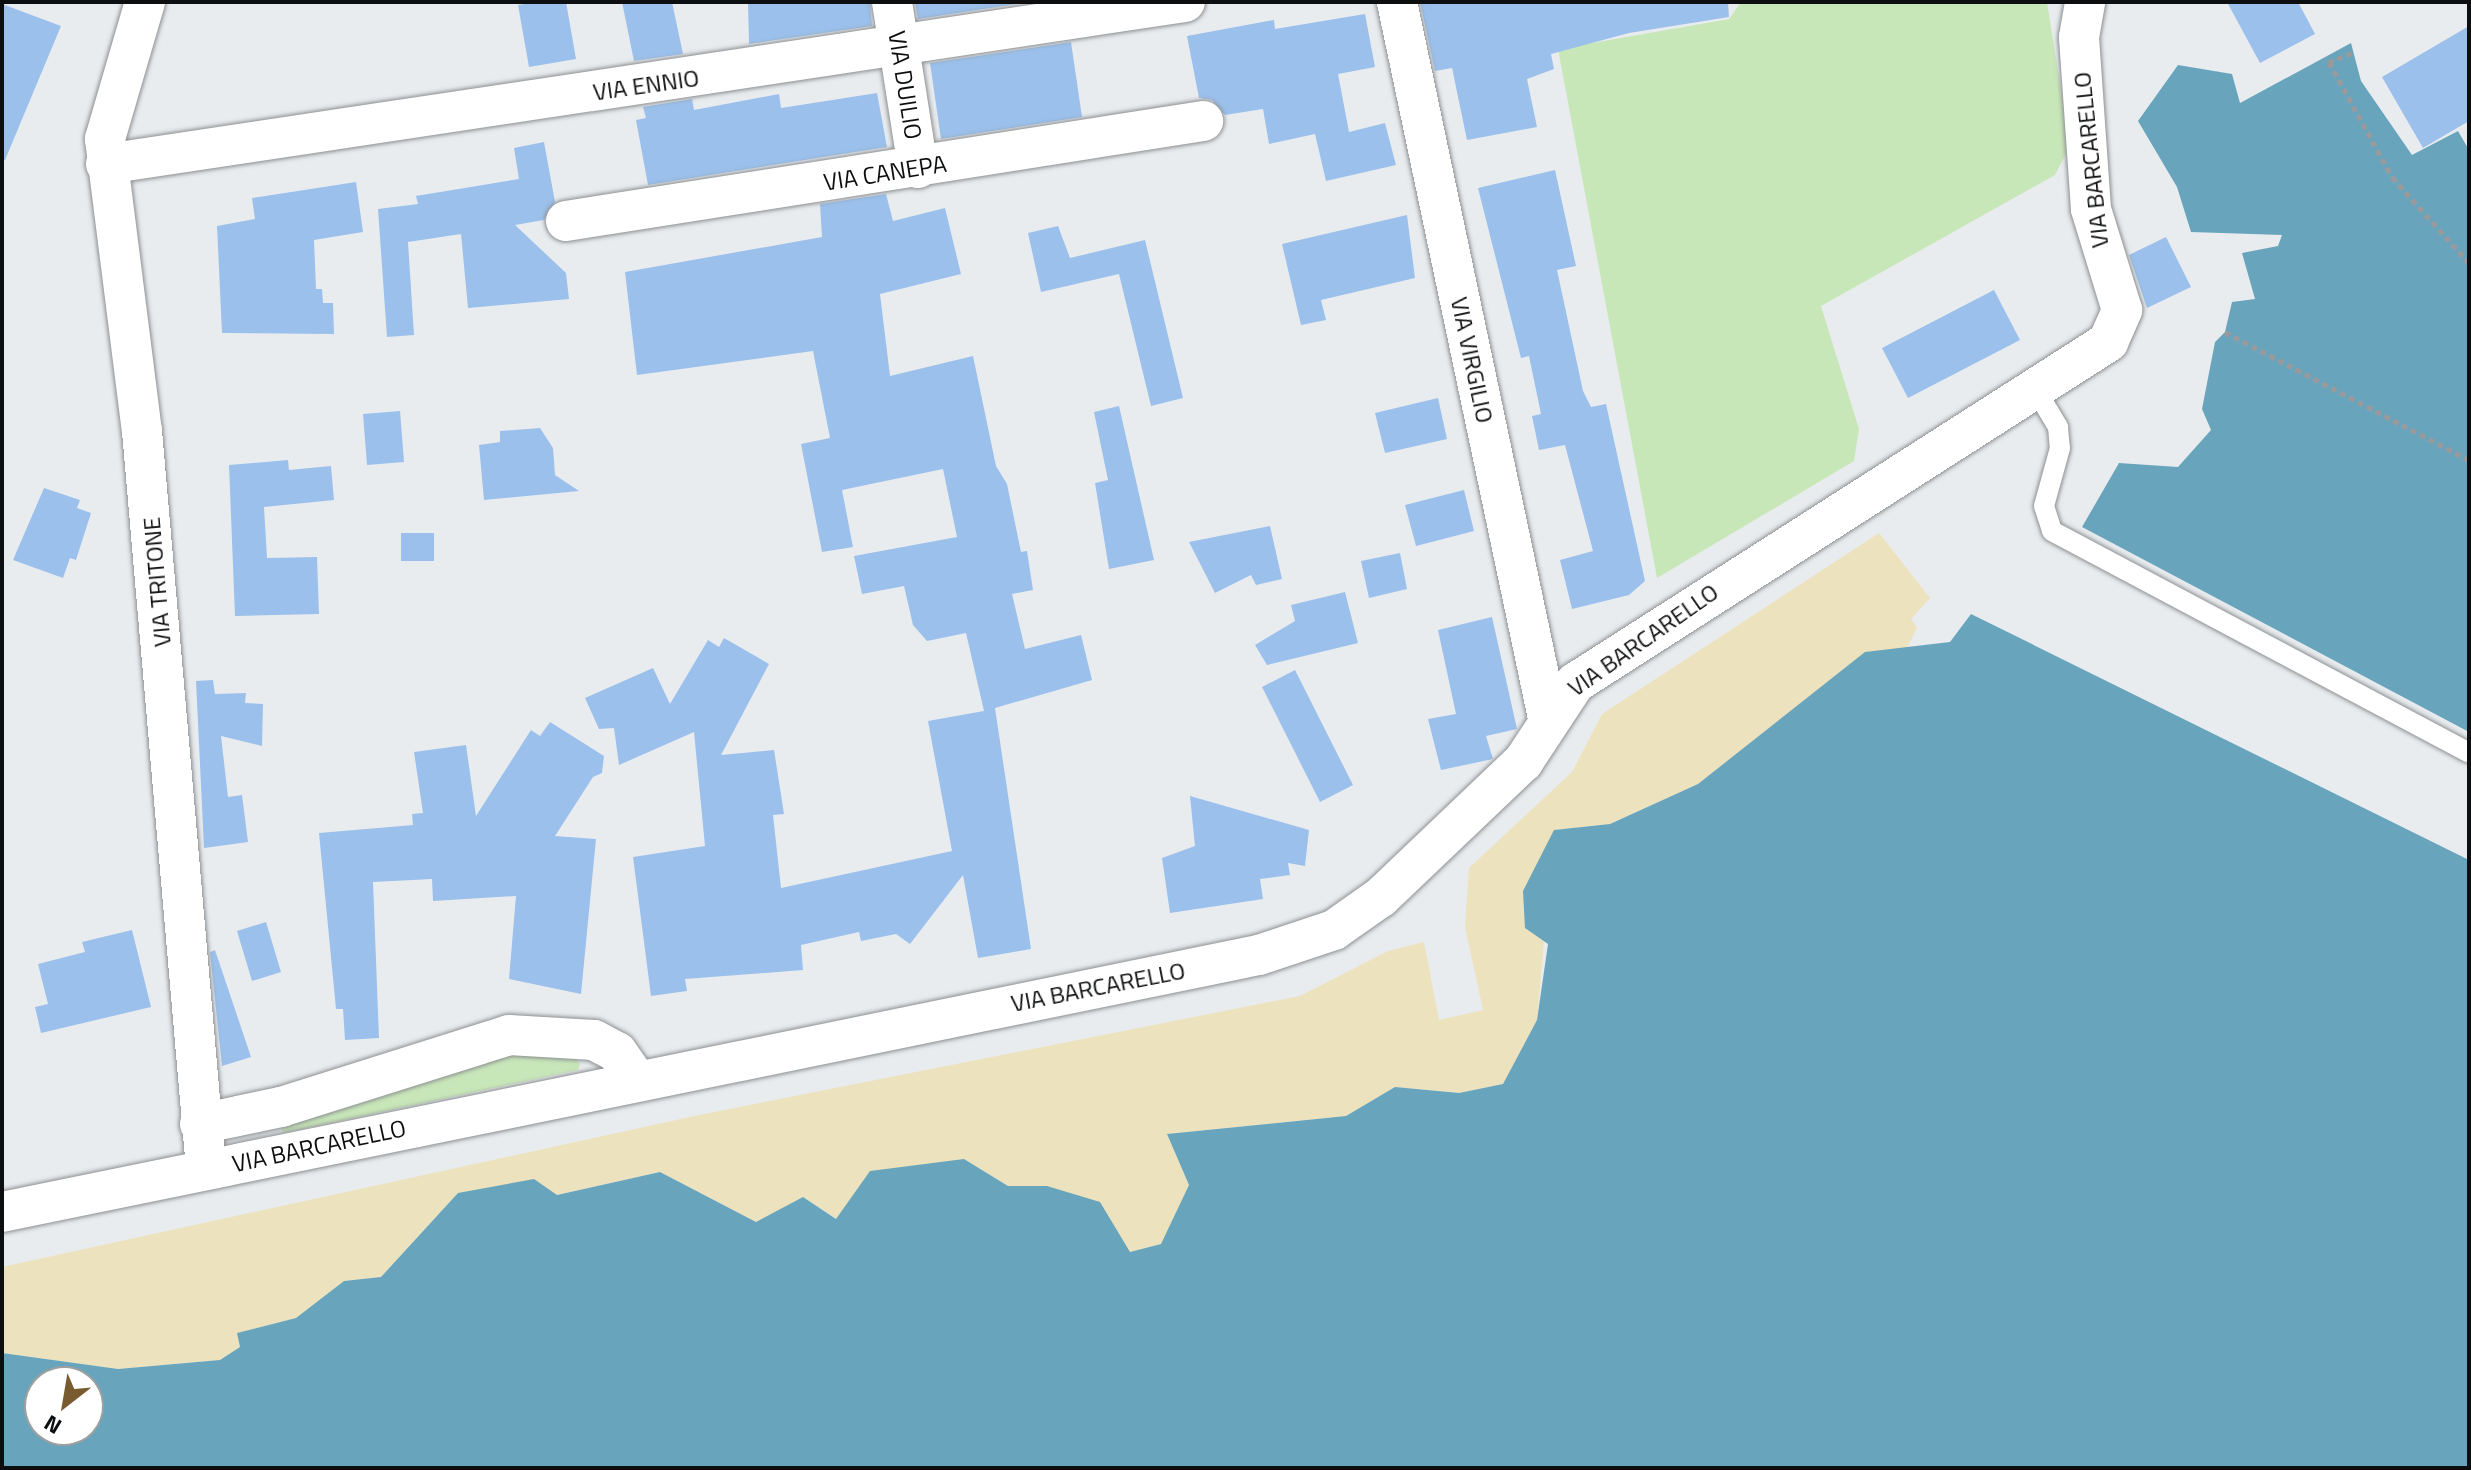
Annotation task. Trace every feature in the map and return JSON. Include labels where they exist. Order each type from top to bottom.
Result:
[{"type":"street","name":"VIA TRITONE","points":[[145,2],[105,139],[106,164],[142,431],[206,1169]]},
{"type":"street","name":"VIA DUILIO","points":[[892,2],[918,168]]},
{"type":"street","name":"VIA ENNIO","points":[[106,164],[1185,2]]},
{"type":"street","name":"VIA VIRGILIO","points":[[1397,2],[1548,718]]},
{"type":"street","name":"VIA BARCARELLO","points":[[2,1212],[1314,939],[1381,897],[1528,757],[1548,718],[1575,683],[1621,650],[2037,392],[2100,348],[2120,325],[2122,310],[2091,209],[2079,37],[2085,2]]},
{"type":"street","name":"VIA CANEPA","points":[[566,221],[1203,121]]},
{"type":"street","name":"VIA BARCARELLO","points":[[200,1124],[281,1107],[509,1035],[594,1040],[617,1052],[636,1079]]},
{"type":"lane","points":[[2037,392],[2058,427],[2060,448],[2044,506],[2052,531],[2469,753]]},
{"type":"path","points":[[2352,53],[2329,62],[2392,177],[2469,263]]},
{"type":"path","points":[[2225,332],[2469,460]]},
{"type":"green space","points":[[1741,2],[2047,2],[2070,146],[2055,175],[1821,306],[1859,429],[1854,461],[1657,578],[1558,49],[1729,19]]},
{"type":"green space","points":[[506,1053],[575,1057],[580,1064],[578,1070],[283,1133],[282,1128]]},
{"type":"sand","points":[[1879,533],[1930,598],[1911,619],[1917,628],[1907,648],[1865,653],[1698,784],[1610,824],[1554,830],[1537,1020],[1503,1084],[1459,1093],[1395,1087],[1346,1116],[1167,1134],[1189,1185],[1162,1244],[1130,1252],[1047,1186],[1008,1186],[964,1159],[837,1219],[803,1197],[756,1222],[660,1172],[556,1195],[458,1193],[381,1277],[344,1281],[296,1318],[238,1333],[240,1347],[220,1360],[118,1369],[2,1353],[2,1267],[699,1115],[1300,996],[1388,951],[1424,942],[1439,1020],[1483,1010],[1465,927],[1469,868],[1572,772],[1602,714]]},
{"type":"water","points":[[2351,43],[2361,81],[2412,155],[2458,131],[2469,150],[2469,732],[2082,527],[2119,463],[2178,467],[2211,430],[2202,409],[2215,342],[2225,332],[2232,302],[2255,299],[2242,253],[2278,246],[2282,235],[2191,232],[2177,187],[2138,121],[2178,65],[2232,74],[2240,103]]},
{"type":"water","points":[[1971,614],[2469,860],[2469,1468],[2,1468],[2,1353],[96,1366],[24,1366],[24,1446],[104,1446],[104,1367],[118,1369],[220,1360],[240,1347],[237,1333],[296,1318],[344,1281],[381,1277],[458,1193],[534,1179],[557,1195],[660,1172],[756,1222],[803,1197],[836,1219],[870,1171],[964,1159],[1008,1186],[1047,1186],[1100,1202],[1130,1252],[1161,1244],[1189,1185],[1167,1134],[1346,1116],[1395,1087],[1459,1093],[1503,1084],[1537,1020],[1548,944],[1525,928],[1523,891],[1554,830],[1610,824],[1698,784],[1865,652],[1950,642]]},
{"type":"building","points":[[566,2],[576,59],[529,67],[518,5]]},
{"type":"building","points":[[622,2],[672,2],[683,54],[634,61]]},
{"type":"building","points":[[748,2],[870,2],[872,26],[749,44]]},
{"type":"building","points":[[915,2],[1030,2],[918,19]]},
{"type":"building","points":[[1420,2],[1728,2],[1729,17],[1629,33],[1551,54],[1554,69],[1527,79],[1537,127],[1467,140],[1452,68],[1435,71]]},
{"type":"building","points":[[2227,2],[2298,2],[2315,34],[2260,63]]},
{"type":"building","points":[[2,4],[61,26],[5,160],[2,160]]},
{"type":"building","points":[[1365,14],[1375,67],[1338,74],[1349,132],[1385,123],[1396,165],[1326,181],[1315,134],[1269,144],[1263,109],[1225,115],[1212,100],[1199,98],[1187,36],[1274,20],[1275,29]]},
{"type":"building","points":[[2469,26],[2469,121],[2423,148],[2382,77]]},
{"type":"building","points":[[1071,42],[1082,117],[941,139],[930,63]]},
{"type":"building","points":[[877,93],[887,147],[648,185],[636,120],[646,118],[643,107],[692,99],[694,110],[779,94],[781,108]]},
{"type":"building","points":[[544,142],[555,202],[544,220],[515,225],[566,273],[569,299],[468,308],[461,234],[408,242],[414,335],[387,337],[378,209],[418,204],[416,196],[519,179],[514,148]]},
{"type":"building","points":[[1555,170],[1576,266],[1557,270],[1583,391],[1591,407],[1606,404],[1645,581],[1629,595],[1572,609],[1560,560],[1593,551],[1565,445],[1539,450],[1532,416],[1541,414],[1529,356],[1521,358],[1478,188]]},
{"type":"building","points":[[356,182],[363,232],[314,240],[316,289],[322,289],[323,303],[333,303],[334,334],[222,333],[217,226],[255,219],[252,198]]},
{"type":"building","points":[[886,194],[893,221],[945,208],[961,274],[880,294],[890,376],[973,356],[996,466],[1007,484],[1021,552],[1027,551],[1033,590],[1012,594],[1025,649],[1081,635],[1092,680],[995,708],[1031,949],[978,958],[963,875],[910,944],[896,934],[861,941],[859,932],[801,945],[803,970],[685,979],[687,991],[651,996],[633,857],[705,846],[694,732],[619,765],[614,728],[599,729],[585,698],[653,668],[670,704],[708,640],[719,647],[724,638],[769,664],[721,755],[774,750],[784,814],[773,815],[781,888],[952,851],[928,721],[984,711],[966,633],[927,641],[913,625],[904,586],[862,594],[854,556],[957,537],[943,469],[842,490],[853,547],[822,552],[801,444],[830,438],[813,351],[637,375],[625,272],[822,237],[820,204]]},
{"type":"building","points":[[1407,215],[1415,278],[1321,300],[1326,320],[1301,325],[1282,244]]},
{"type":"building","points":[[1058,226],[1070,258],[1145,240],[1183,398],[1151,406],[1119,274],[1041,292],[1028,233]]},
{"type":"building","points":[[2166,237],[2191,287],[2147,308],[2129,255]]},
{"type":"building","points":[[1994,290],[2020,340],[1908,398],[1882,348]]},
{"type":"building","points":[[1438,398],[1447,439],[1385,453],[1375,413]]},
{"type":"building","points":[[1119,406],[1154,560],[1109,569],[1095,483],[1108,480],[1094,412]]},
{"type":"building","points":[[400,411],[404,462],[367,465],[363,414]]},
{"type":"building","points":[[540,428],[553,448],[555,475],[579,491],[484,500],[479,445],[500,442],[500,431]]},
{"type":"building","points":[[288,460],[289,470],[331,466],[334,500],[264,507],[267,558],[317,557],[319,614],[235,616],[229,465]]},
{"type":"building","points":[[44,488],[80,500],[77,508],[91,513],[76,560],[70,558],[63,578],[13,560]]},
{"type":"building","points":[[1464,490],[1474,531],[1416,546],[1405,505]]},
{"type":"building","points":[[1270,526],[1282,579],[1256,585],[1251,575],[1215,593],[1189,542]]},
{"type":"building","points":[[401,533],[434,533],[434,561],[401,561]]},
{"type":"building","points":[[1400,553],[1407,589],[1369,598],[1361,561]]},
{"type":"building","points":[[1345,592],[1358,643],[1267,665],[1255,645],[1295,621],[1291,605]]},
{"type":"building","points":[[1492,617],[1517,729],[1486,736],[1493,759],[1441,770],[1428,719],[1456,714],[1438,630]]},
{"type":"building","points":[[1295,670],[1353,785],[1320,802],[1262,687]]},
{"type":"building","points":[[213,680],[215,694],[246,693],[245,703],[263,704],[262,746],[221,736],[228,797],[242,795],[248,842],[204,848],[196,681]]},
{"type":"building","points":[[550,722],[604,756],[602,773],[593,777],[555,836],[596,839],[581,994],[509,979],[516,896],[433,901],[432,879],[373,882],[379,1038],[345,1040],[343,1009],[336,1009],[319,833],[413,825],[412,814],[423,813],[414,752],[466,745],[476,816],[531,730],[540,736]]},
{"type":"building","points":[[1190,796],[1309,830],[1305,866],[1288,863],[1290,875],[1260,879],[1263,899],[1170,913],[1162,858],[1195,846]]},
{"type":"building","points":[[266,922],[281,972],[252,981],[237,931]]},
{"type":"building","points":[[132,930],[151,1007],[41,1033],[35,1007],[48,1004],[38,964],[85,952],[82,942]]},
{"type":"building","points":[[215,950],[251,1057],[222,1066],[210,952]]}]
